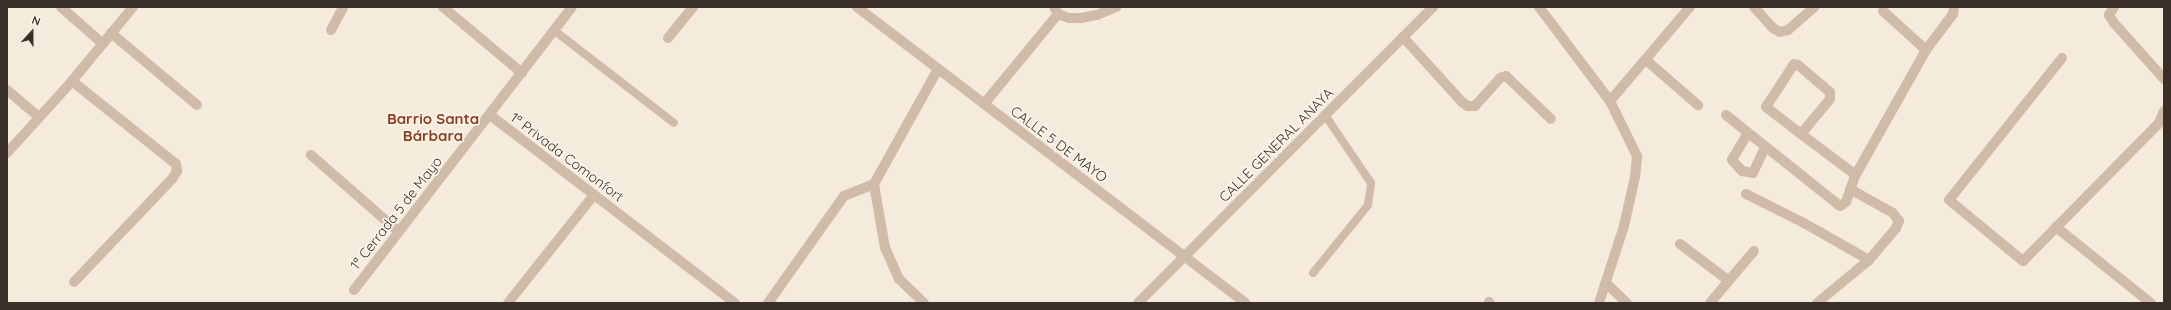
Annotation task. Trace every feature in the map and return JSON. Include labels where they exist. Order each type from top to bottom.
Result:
[{"type":"street","points":[[61,7],[102,44]]},
{"type":"street","points":[[7,153],[72,81],[133,7]]},
{"type":"street","points":[[331,30],[343,7]]},
{"type":"street","points":[[443,7],[522,73]]},
{"type":"street","name":"1ª Privada Comonfort","points":[[572,7],[490,116],[735,303]]},
{"type":"street","points":[[668,38],[693,7]]},
{"type":"street","name":"CALLE 5 DE MAYO","points":[[857,7],[1245,303]]},
{"type":"street","points":[[984,104],[1056,10],[1069,18],[1081,18],[1097,15],[1116,7]]},
{"type":"street","name":"CALLE GENERAL ANAYA","points":[[1138,303],[1433,7]]},
{"type":"street","points":[[1539,7],[1610,101],[1637,156],[1635,177],[1624,226],[1599,303]]},
{"type":"street","points":[[1610,101],[1690,7]]},
{"type":"street","points":[[1754,7],[1774,28],[1780,32],[1788,30],[1814,7]]},
{"type":"street","points":[[1726,115],[1840,206],[1846,202],[1855,176],[1926,50],[1953,14],[1954,7]]},
{"type":"street","points":[[2114,7],[2109,15],[2114,23],[2164,79]]},
{"type":"street","points":[[1883,11],[1926,50]]},
{"type":"street","points":[[111,33],[197,105]]},
{"type":"street","points":[[1403,37],[1462,102],[1468,106],[1475,106],[1500,78],[1506,76],[1551,119]]},
{"type":"street","points":[[2062,58],[1949,200],[2023,261],[2056,227],[2162,125],[2164,111]]},
{"type":"street","points":[[1646,60],[1698,105]]},
{"type":"street","points":[[1801,134],[1830,98],[1830,92],[1798,64],[1792,66],[1766,107],[1801,134],[1854,173],[1855,176]]},
{"type":"street","points":[[924,303],[899,278],[885,248],[874,184],[938,69]]},
{"type":"street","points":[[72,81],[176,164],[177,171],[172,179],[74,282]]},
{"type":"street","points":[[7,90],[38,117]]},
{"type":"street","name":"1ª Cerrada 5 de Mayo","points":[[354,290],[490,116]]},
{"type":"street","points":[[1748,133],[1732,160],[1742,170],[1753,173],[1765,147]]},
{"type":"street","points":[[311,155],[399,232]]},
{"type":"street","points":[[768,303],[844,196],[874,184]]},
{"type":"street","points":[[1821,302],[1869,260],[1896,228],[1899,221],[1893,212],[1850,189]]},
{"type":"street","points":[[1746,194],[1804,223],[1869,260]]},
{"type":"street","points":[[508,303],[594,195]]},
{"type":"street","points":[[2056,227],[2151,303]]},
{"type":"street","points":[[1680,244],[1729,281]]},
{"type":"street","points":[[1710,303],[1754,251]]},
{"type":"street","points":[[1606,283],[1627,303]]},
{"type":"lane","points":[[555,31],[674,122]]},
{"type":"lane","points":[[1313,273],[1368,205],[1371,183],[1325,115]]},
{"type":"district","name":"Barrio Santa Bárbara","points":[[433,126]]}]
